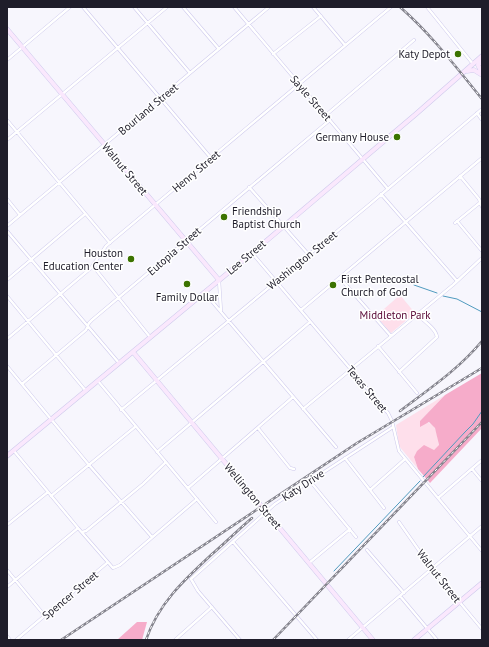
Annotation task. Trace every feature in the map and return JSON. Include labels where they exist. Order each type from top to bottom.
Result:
[{"type":"street","points":[[7,60],[70,7]]},
{"type":"street","points":[[83,7],[211,158]]},
{"type":"street","points":[[134,7],[190,73]]},
{"type":"street","points":[[7,140],[167,7]]},
{"type":"street","points":[[183,7],[219,49]]},
{"type":"street","name":"Sayle Street","points":[[234,7],[388,189]]},
{"type":"street","name":"Bourland Street","points":[[7,226],[269,7]]},
{"type":"street","points":[[313,7],[345,45]]},
{"type":"street","name":"Henry Street","points":[[7,339],[93,266],[104,249],[110,243],[391,7]]},
{"type":"street","points":[[428,7],[482,74]]},
{"type":"street","points":[[273,54],[321,16]]},
{"type":"street","name":"Walnut Street","points":[[7,29],[219,280]]},
{"type":"street","points":[[326,115],[414,40]]},
{"type":"street","name":"Lee Street","points":[[7,456],[252,253],[482,56]]},
{"type":"street","points":[[482,61],[478,65],[482,74]]},
{"type":"street","points":[[465,72],[474,70],[482,74]]},
{"type":"street","name":"Washington Street","points":[[121,410],[309,255],[482,109]]},
{"type":"street","points":[[477,113],[482,120]]},
{"type":"street","points":[[7,120],[110,243]]},
{"type":"street","name":"Eutopia Street","points":[[22,384],[86,330],[92,320],[330,120]]},
{"type":"street","points":[[301,310],[482,158]]},
{"type":"street","points":[[460,176],[479,199],[482,207]]},
{"type":"street","points":[[249,187],[309,255]]},
{"type":"street","points":[[381,194],[457,281]]},
{"type":"street","points":[[7,199],[20,215]]},
{"type":"street","points":[[481,202],[456,222],[482,251]]},
{"type":"street","points":[[7,280],[85,214]]},
{"type":"street","points":[[7,231],[120,363]]},
{"type":"street","name":"Texas Street","points":[[252,253],[388,413],[391,418],[399,451],[482,551]]},
{"type":"street","points":[[303,409],[457,281],[482,258]]},
{"type":"street","points":[[93,266],[150,338]]},
{"type":"street","points":[[340,278],[391,336]]},
{"type":"street","points":[[219,280],[221,310],[225,316]]},
{"type":"street","points":[[204,292],[336,447]]},
{"type":"street","points":[[7,296],[86,391]]},
{"type":"street","points":[[399,372],[437,337],[433,329],[417,314]]},
{"type":"street","points":[[157,452],[310,322]]},
{"type":"street","points":[[378,346],[417,393]]},
{"type":"street","name":"Wellington Street","points":[[132,352],[373,640]]},
{"type":"street","points":[[7,366],[152,537]]},
{"type":"street","points":[[98,381],[216,522]]},
{"type":"street","points":[[188,488],[293,397]]},
{"type":"street","points":[[51,496],[135,426]]},
{"type":"street","name":"Katy Drive","points":[[212,607],[191,579],[266,511],[393,427]]},
{"type":"street","points":[[258,428],[290,468],[294,469]]},
{"type":"street","points":[[14,451],[107,563]]},
{"type":"street","points":[[345,458],[384,508]]},
{"type":"street","points":[[370,490],[405,459]]},
{"type":"street","points":[[438,498],[482,460]]},
{"type":"street","points":[[81,532],[86,531],[143,484],[166,462]]},
{"type":"street","points":[[472,469],[482,480]]},
{"type":"street","points":[[310,481],[356,537]]},
{"type":"street","points":[[7,525],[48,492]]},
{"type":"street","name":"Spencer Street","points":[[16,640],[107,563],[113,568],[118,567],[197,499]]},
{"type":"street","name":"Walnut Street","points":[[398,522],[432,569],[482,629]]},
{"type":"street","points":[[348,640],[482,526]]},
{"type":"street","points":[[7,587],[78,528]]},
{"type":"street","points":[[309,563],[350,529]]},
{"type":"street","points":[[233,542],[317,640]]},
{"type":"street","points":[[367,550],[404,593]]},
{"type":"street","points":[[7,570],[45,616]]},
{"type":"street","points":[[414,640],[482,583]]},
{"type":"street","points":[[400,596],[437,640]]},
{"type":"street","points":[[176,640],[212,607],[240,640]]},
{"type":"street","points":[[7,636],[10,640]]},
{"type":"green space","name":"Middleton Park","points":[[400,295],[415,313],[391,333],[376,316]]},
{"type":"green space","points":[[445,395],[420,421],[426,422],[433,426],[439,446],[434,450],[414,457],[418,469],[399,446],[396,425]]},
{"type":"shaded area","points":[[482,373],[482,428],[430,483],[418,469],[414,457],[417,451],[424,445],[434,450],[439,445],[435,428],[429,422],[420,427],[420,421],[445,395]]},
{"type":"shaded area","points":[[137,622],[147,622],[142,640],[117,640]]},
{"type":"waterway","points":[[414,285],[437,293]]},
{"type":"waterway","points":[[443,296],[457,299],[482,312]]},
{"type":"waterway","points":[[423,477],[473,424],[482,411]]},
{"type":"waterway","points":[[334,571],[420,481]]},
{"type":"railway","points":[[400,7],[433,40],[482,99]]},
{"type":"railway","points":[[400,411],[454,370],[482,341]]},
{"type":"railway","points":[[61,640],[357,443],[482,368]]},
{"type":"railway","points":[[273,640],[482,422]]},
{"type":"railway","points":[[146,640],[157,615],[173,593],[201,564],[252,518]]},
{"type":"place","name":"Katy Depot","points":[[458,54]]},
{"type":"place","name":"Germany House","points":[[397,137]]},
{"type":"place","name":"Friendship Baptist Church","points":[[224,217]]},
{"type":"place","name":"Houston Education Center","points":[[131,259]]},
{"type":"place","name":"Family Dollar","points":[[187,284]]},
{"type":"place","name":"First Pentecostal Church of God","points":[[333,285]]}]
